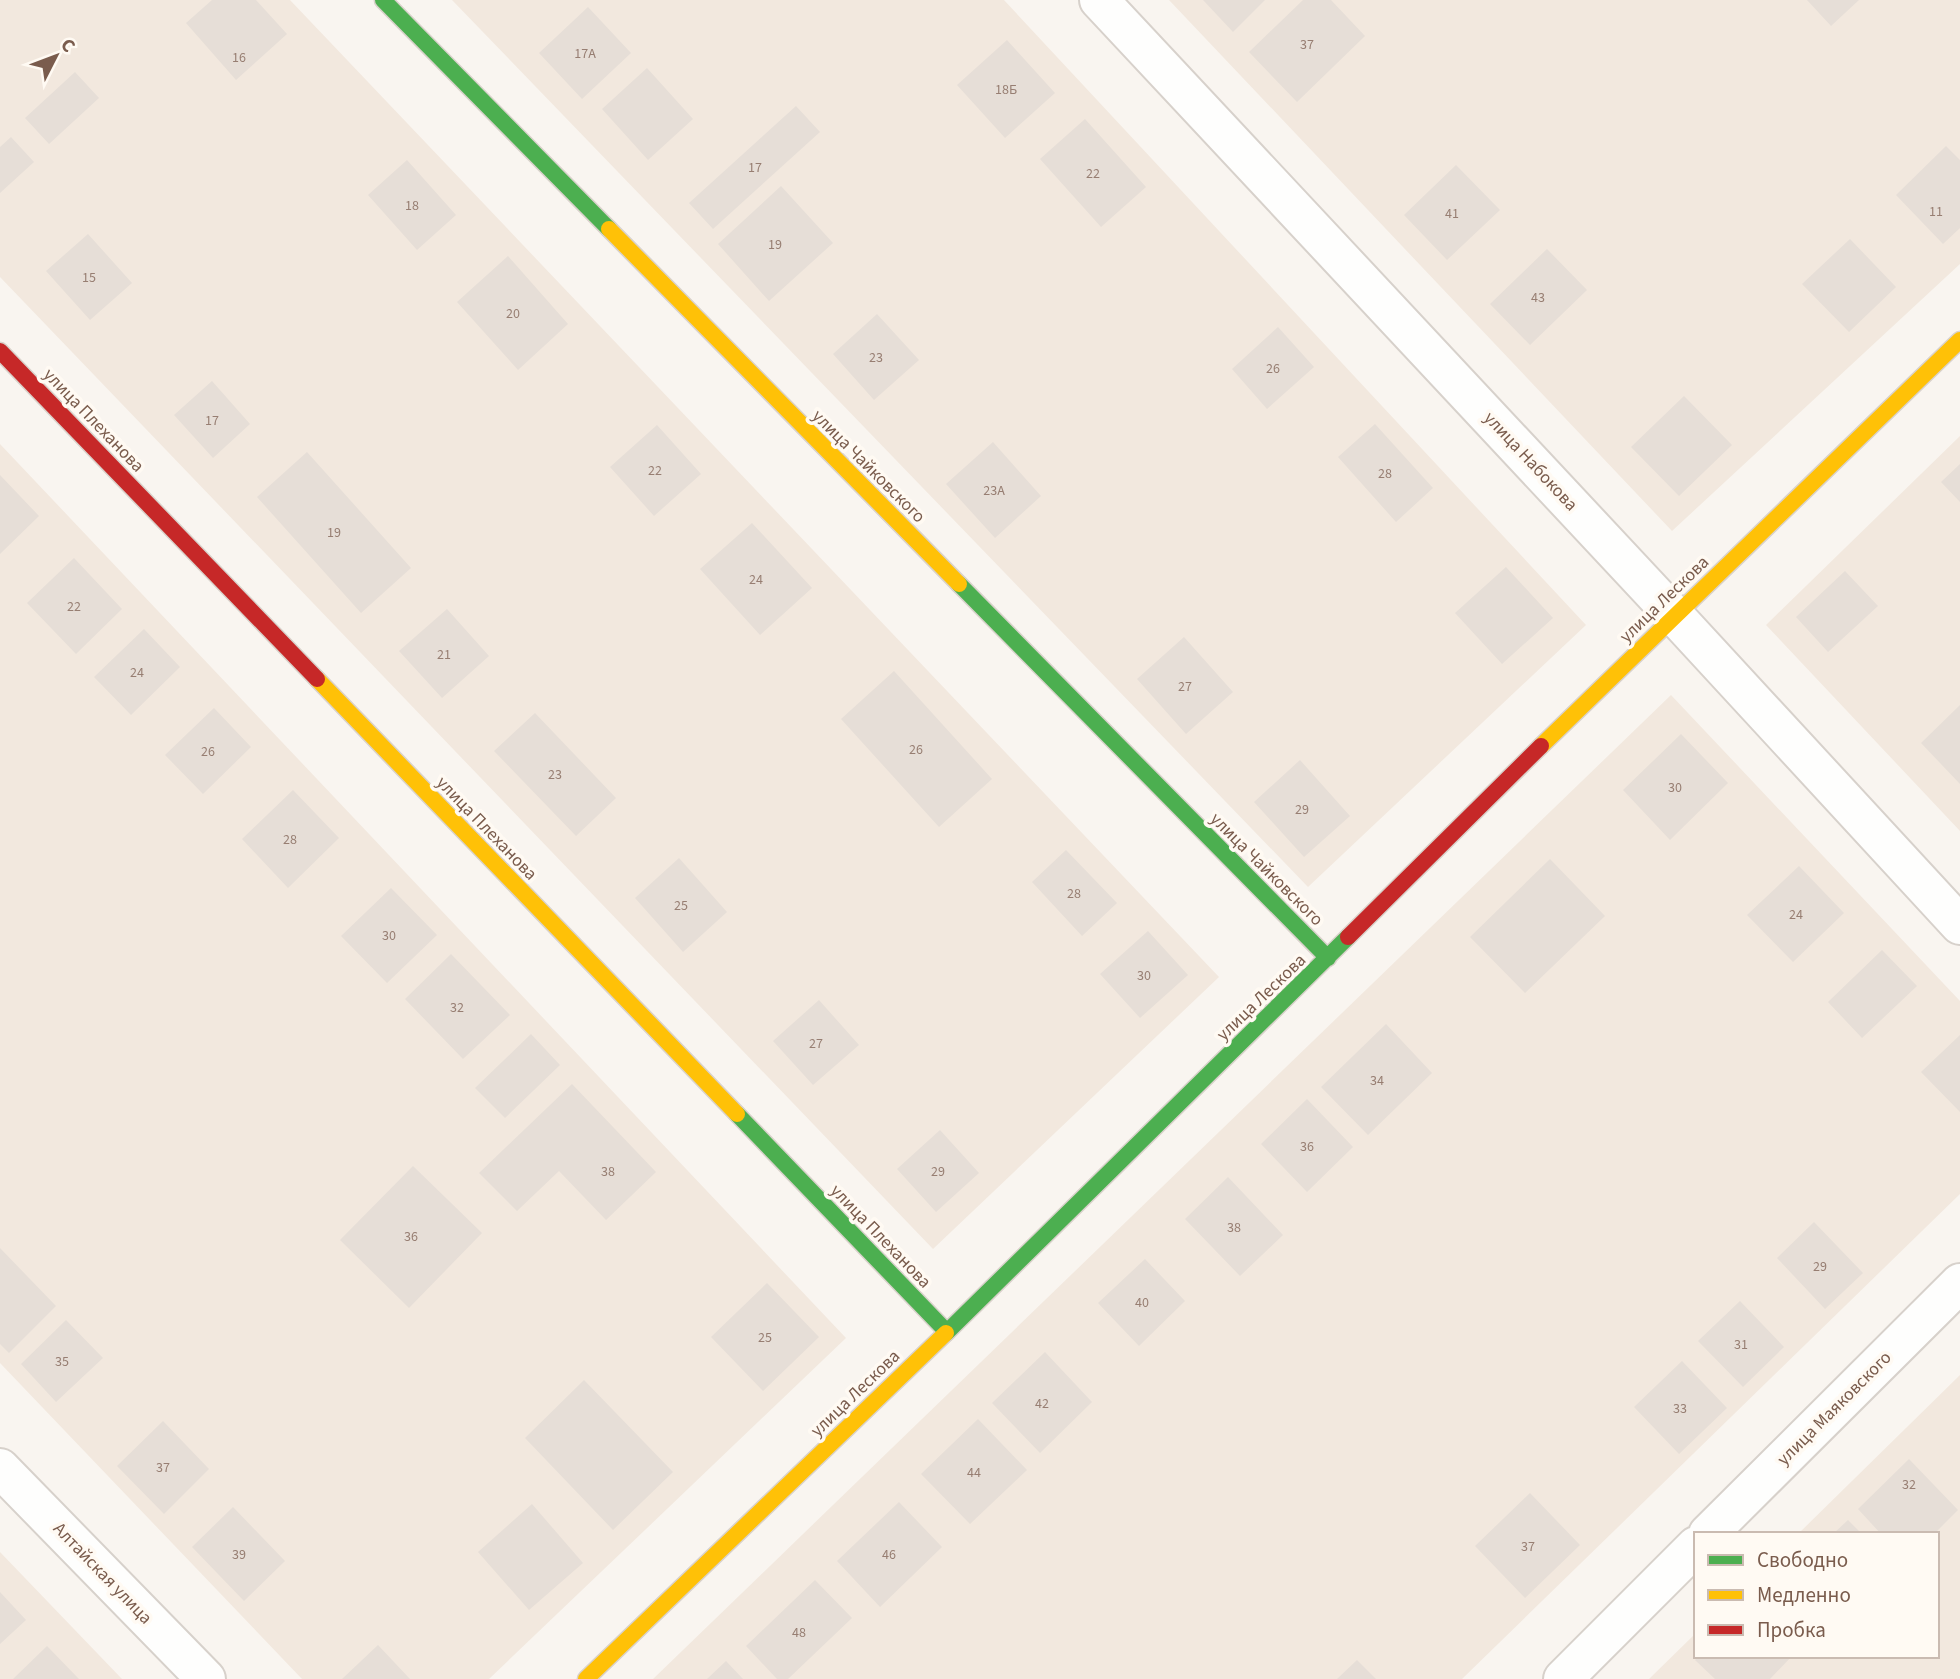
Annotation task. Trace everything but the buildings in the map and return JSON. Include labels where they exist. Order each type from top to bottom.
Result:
[{"type":"street","name":"улица Чайковского","points":[[383,0],[1328,958]]},
{"type":"street","name":"улица Набокова","points":[[1099,0],[1960,925]]},
{"type":"street","name":"улица Лескова","points":[[586,1679],[947,1332],[1674,615],[1960,340]]},
{"type":"street","name":"улица Плеханова","points":[[0,351],[947,1332]]},
{"type":"street","name":"улица Маяковского","points":[[1710,1532],[1960,1283]]},
{"type":"street","name":"Алтайская улица","points":[[0,1468],[206,1679]]},
{"type":"street","points":[[1563,1679],[1694,1548]]},
{"type":"shaded area","points":[[0,0],[290,0],[1219,977],[933,1249],[0,277]]},
{"type":"shaded area","points":[[452,0],[1004,0],[1586,625],[1308,887]]},
{"type":"shaded area","points":[[1169,0],[1960,0],[1960,264],[1672,531]]},
{"type":"shaded area","points":[[1960,436],[1960,831],[1766,625]]},
{"type":"shaded area","points":[[0,444],[846,1338],[489,1679],[302,1679],[0,1363]]},
{"type":"shaded area","points":[[1671,695],[1960,1001],[1960,1194],[1462,1679],[653,1679]]},
{"type":"shaded area","points":[[1960,1375],[1960,1679],[1649,1679],[1694,1635],[1694,1658],[1939,1658],[1939,1532],[1800,1532]]},
{"type":"shaded area","points":[[0,1552],[122,1679],[0,1679]]},
{"type":"traffic: fast","points":[[383,0],[609,229]]},
{"type":"traffic: fast","points":[[959,584],[1328,958]]},
{"type":"traffic: fast","points":[[946,1333],[1348,937]]},
{"type":"traffic: fast","points":[[737,1114],[947,1332]]},
{"type":"traffic: slow","points":[[609,229],[959,584]]},
{"type":"traffic: slow","points":[[1541,746],[1960,340]]},
{"type":"traffic: slow","points":[[317,679],[737,1114]]},
{"type":"traffic: slow","points":[[586,1679],[946,1333]]},
{"type":"traffic: jam","points":[[0,351],[317,679]]},
{"type":"traffic: jam","points":[[1348,937],[1541,746]]}]
